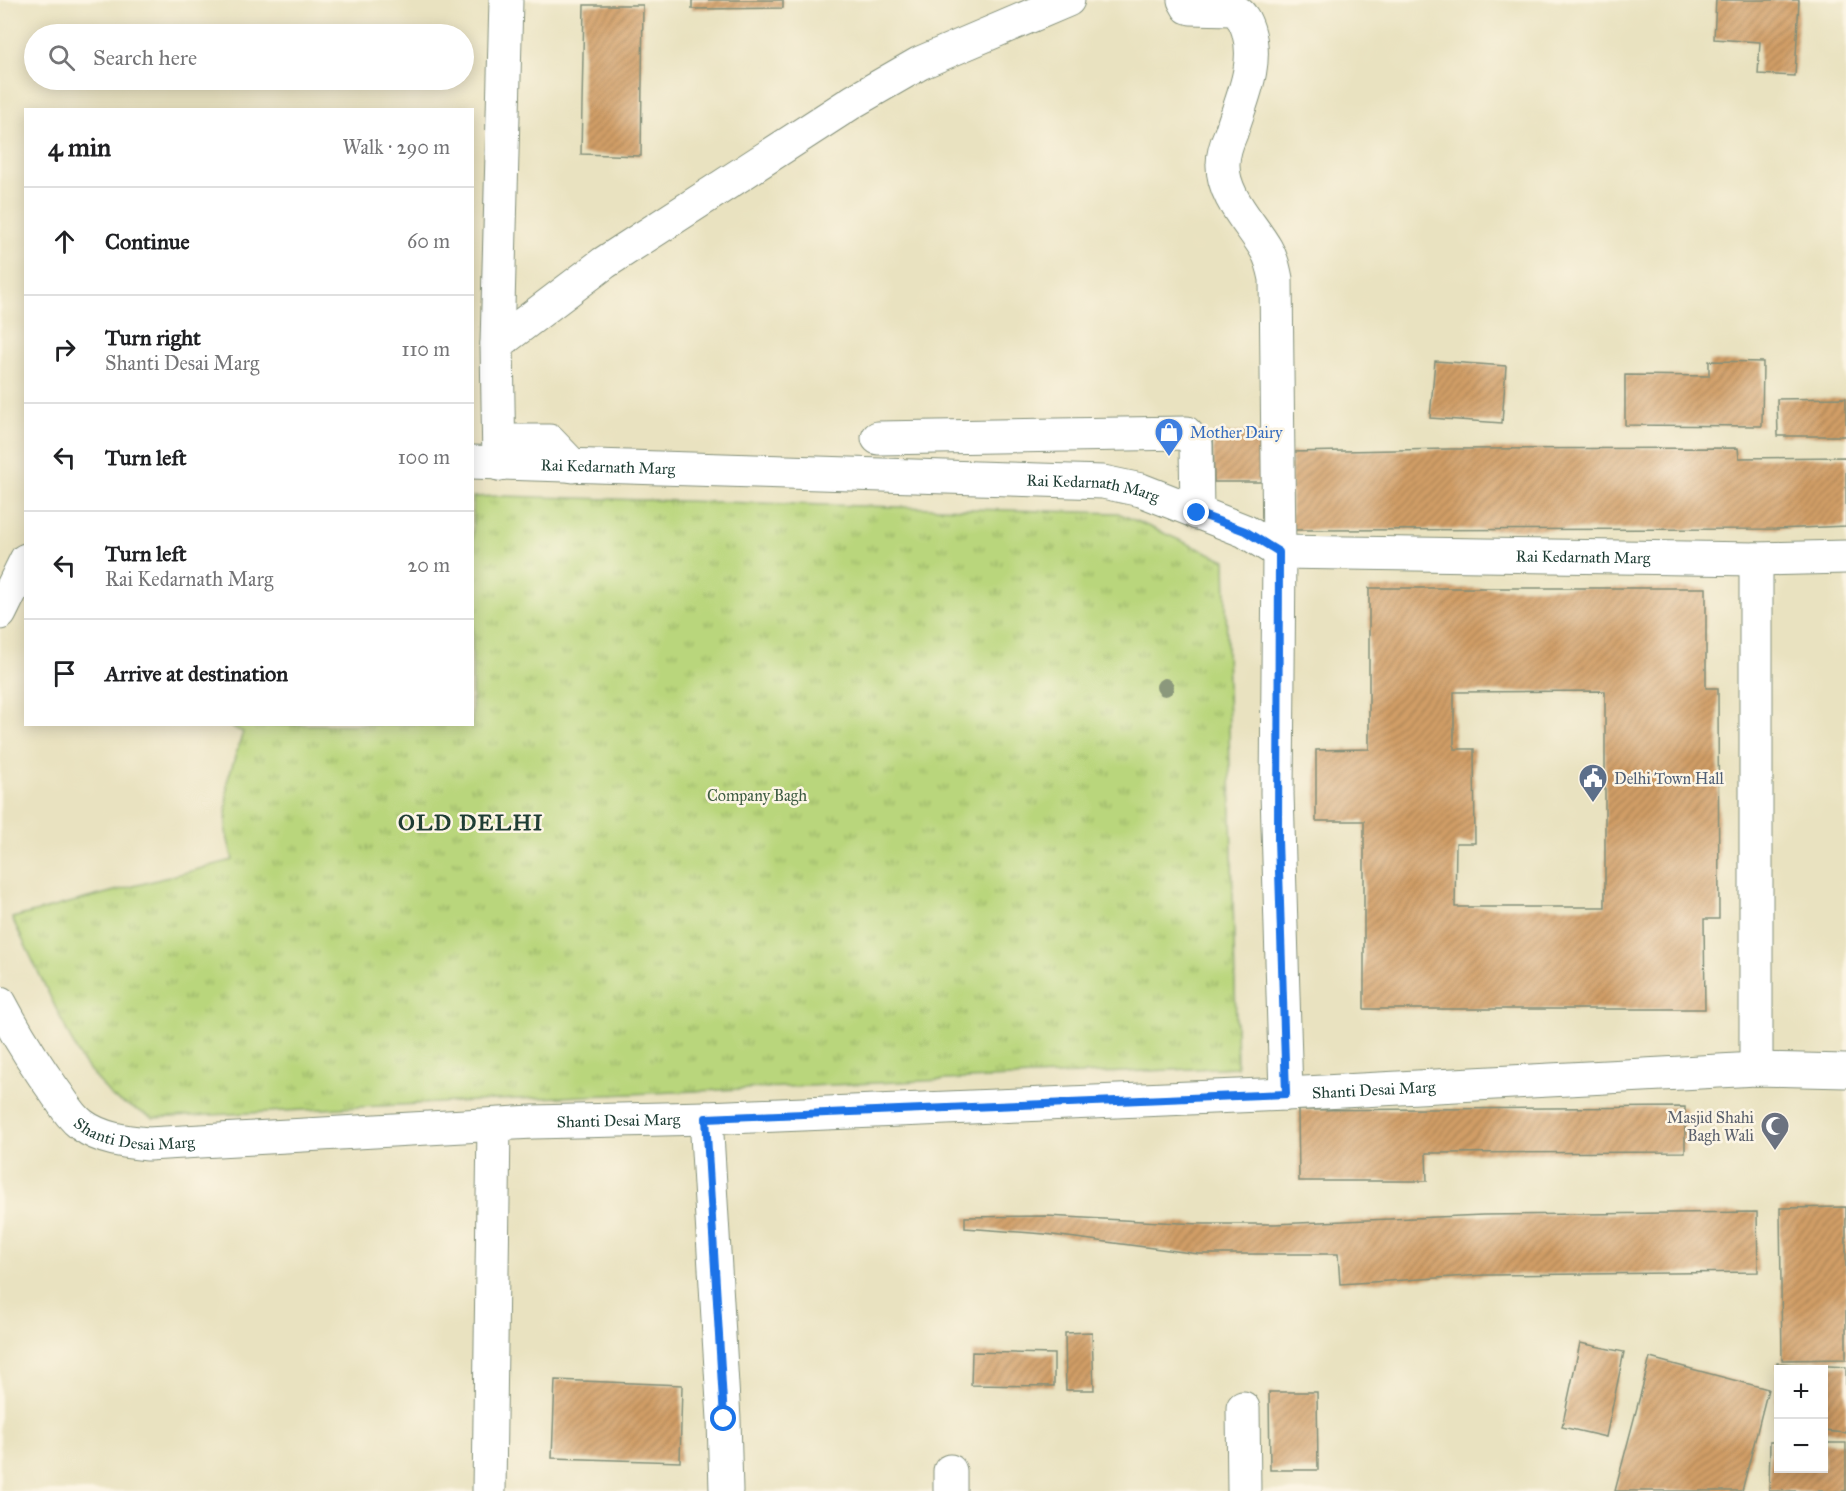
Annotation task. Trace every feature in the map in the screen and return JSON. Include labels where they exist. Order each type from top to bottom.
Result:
[{"type":"street","points":[[486,463],[498,344],[506,0]]},
{"type":"street","points":[[498,344],[604,263],[854,101],[920,63],[1068,0]]},
{"type":"street","points":[[1184,0],[1191,9],[1223,8],[1238,12],[1244,20],[1250,38],[1251,63],[1248,82],[1223,164],[1225,182],[1230,193],[1267,251],[1276,279],[1279,552],[1278,839],[1286,1094]]},
{"type":"street","points":[[878,438],[1186,433],[1196,444],[1197,513]]},
{"type":"street","name":"Rai Kedarnath Marg","points":[[486,463],[1103,482],[1141,490],[1245,531],[1279,552],[1756,559],[1846,556]]},
{"type":"street","points":[[1756,559],[1756,1069]]},
{"type":"street","points":[[0,613],[24,564]]},
{"type":"street","name":"Shanti Desai Marg","points":[[0,1003],[22,1043],[70,1113],[83,1125],[105,1136],[148,1144],[533,1122],[706,1118],[1286,1094],[1756,1069],[1846,1071]]},
{"type":"street","points":[[706,1118],[724,1419],[726,1491]]},
{"type":"street","points":[[489,1491],[494,1125]]},
{"type":"street","points":[[1243,1408],[1244,1491]]},
{"type":"green space","name":"Company Bagh","points":[[474,497],[1118,513],[1225,560],[1237,1067],[494,1100],[153,1118],[113,1098],[81,1060],[12,918],[233,860],[226,832],[227,782],[243,732],[229,726],[474,726]]},
{"type":"building","points":[[692,0],[783,0],[783,8],[692,9]]},
{"type":"building","points":[[1716,0],[1799,0],[1795,76],[1758,74],[1760,42],[1714,39]]},
{"type":"building","points":[[584,5],[643,5],[641,156],[581,154]]},
{"type":"building","points":[[1435,361],[1506,366],[1502,423],[1430,418]]},
{"type":"building","points":[[1709,361],[1763,362],[1762,426],[1625,425],[1625,375],[1709,376]]},
{"type":"building","points":[[1846,398],[1846,436],[1778,436],[1777,399]]},
{"type":"building","points":[[1269,432],[1270,482],[1214,482],[1213,433]]},
{"type":"building","points":[[1738,448],[1739,458],[1846,457],[1846,526],[1776,529],[1291,530],[1291,452]]},
{"type":"building","points":[[1369,588],[1706,588],[1706,688],[1718,688],[1719,919],[1704,919],[1705,1009],[1364,1009],[1364,821],[1316,821],[1316,750],[1369,749]],"holes":[[[1605,691],[1605,907],[1455,907],[1456,843],[1475,843],[1474,749],[1454,749],[1454,692]]]},
{"type":"building","points":[[1685,1107],[1685,1152],[1426,1153],[1427,1181],[1299,1181],[1298,1110]]},
{"type":"building","points":[[1846,1207],[1846,1359],[1782,1360],[1780,1208]]},
{"type":"building","points":[[1757,1212],[1758,1272],[1485,1275],[1340,1284],[1338,1254],[1199,1254],[1045,1234],[965,1228],[965,1217],[1046,1216],[1199,1224],[1275,1224],[1483,1215]]},
{"type":"building","points":[[1092,1332],[1094,1390],[1066,1390],[1065,1333]]},
{"type":"building","points":[[1580,1343],[1624,1352],[1606,1437],[1562,1427]]},
{"type":"building","points":[[972,1352],[1054,1354],[1054,1386],[971,1385]]},
{"type":"building","points":[[1650,1358],[1768,1389],[1742,1491],[1615,1491]]},
{"type":"building","points":[[1777,1363],[1812,1365],[1777,1365]]},
{"type":"building","points":[[1828,1366],[1846,1367],[1846,1433],[1828,1431]]},
{"type":"building","points":[[555,1380],[682,1385],[680,1462],[552,1458]]},
{"type":"building","points":[[1269,1392],[1317,1392],[1318,1470],[1270,1470]]},
{"type":"building","points":[[1770,1442],[1774,1442],[1774,1473],[1828,1473],[1828,1443],[1846,1443],[1846,1491],[1769,1491]]},
{"type":"place","name":"Mother Dairy","points":[[1169,458]]},
{"type":"place","name":"Delhi Town Hall","points":[[1593,804]]},
{"type":"place","name":"Masjid Shahi Bagh Wali","points":[[1775,1152]]},
{"type":"district","name":"OLD DELHI","points":[[471,822]]},
{"type":"route","points":[[724,1419],[706,1118],[1286,1094],[1277,793],[1279,552],[1245,531],[1197,513]]}]
